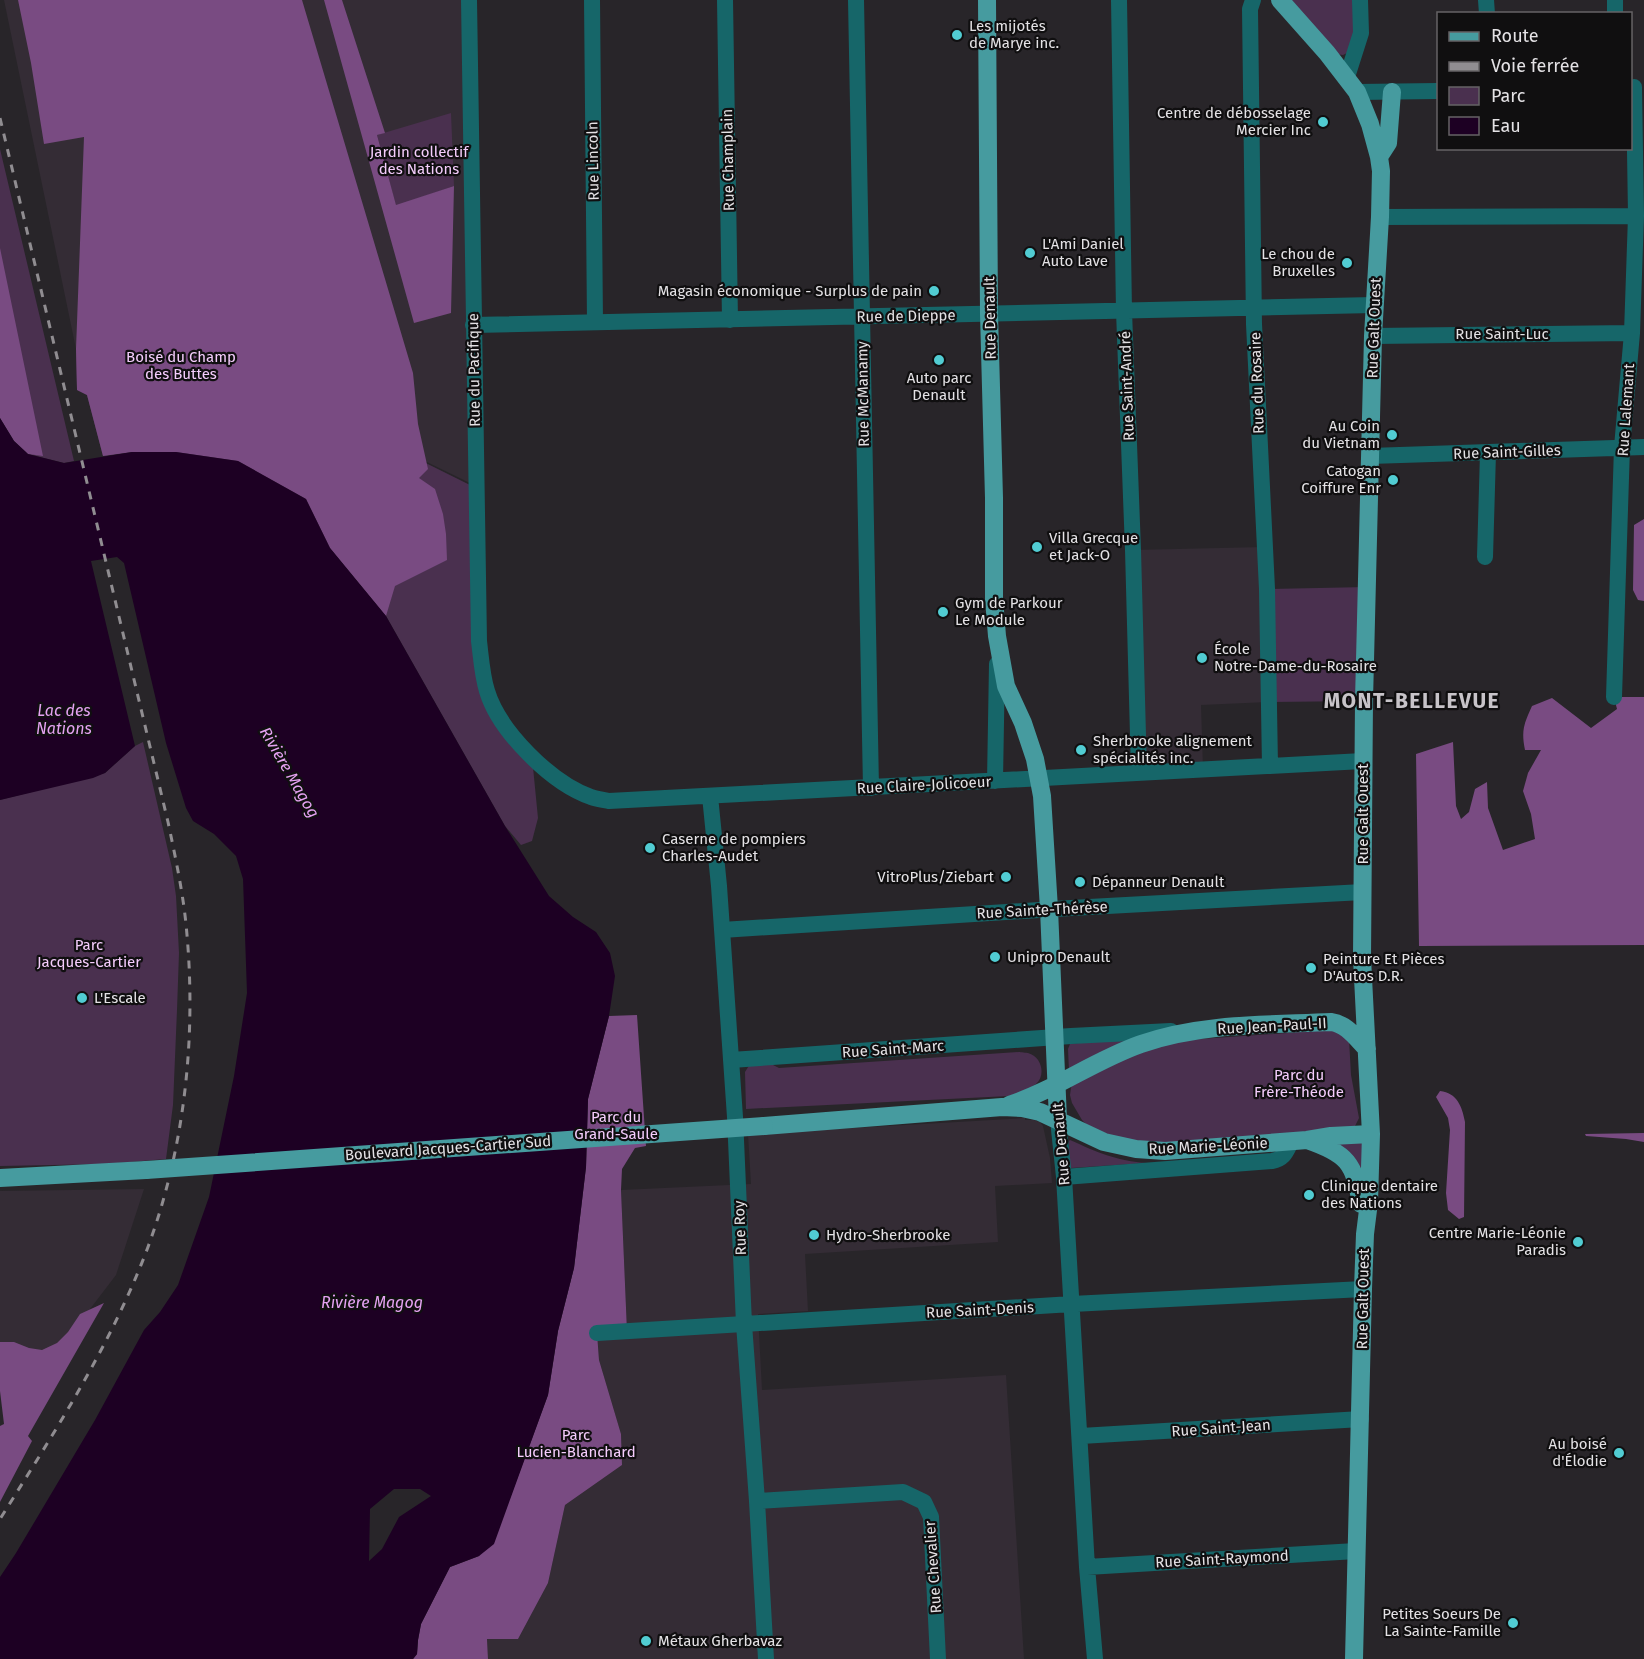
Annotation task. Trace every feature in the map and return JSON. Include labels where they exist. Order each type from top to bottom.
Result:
[{"type":"main road","name":"Rue Denault","points":[[987,0],[994,599],[1006,686],[1035,759],[1042,796],[1058,1120]]},
{"type":"main road","name":"Rue Galt Ouest","points":[[1280,0],[1327,52],[1352,84],[1370,124],[1381,171],[1373,336],[1363,761],[1362,958],[1371,1134],[1363,1289],[1354,1659]]},
{"type":"main road","points":[[1379,157],[1388,143],[1392,92]]},
{"type":"main road","name":"Rue Jean-Paul-II","points":[[1056,1086],[1140,1044],[1202,1029],[1340,1023],[1347,1027],[1367,1049]]},
{"type":"main road","name":"Boulevard Jacques-Cartier Sud","points":[[1002,1107],[1038,1095],[1056,1086]]},
{"type":"main road","name":"Boulevard Jacques-Cartier Sud","points":[[0,1178],[146,1170],[1002,1107],[1040,1112],[1058,1120]]},
{"type":"main road","name":"Rue Marie-Léonie","points":[[1058,1120],[1104,1142],[1150,1151],[1371,1134]]},
{"type":"main road","points":[[1299,1141],[1335,1152],[1353,1168],[1358,1185],[1365,1234]]},
{"type":"street","name":"Rue du Pacifique","points":[[469,0],[479,640],[486,690],[495,710],[510,732]]},
{"type":"street","name":"Rue Lincoln","points":[[592,0],[595,322]]},
{"type":"street","name":"Rue Champlain","points":[[725,0],[730,320]]},
{"type":"street","name":"Rue McManamy","points":[[856,0],[871,788]]},
{"type":"street","name":"Rue Saint-André","points":[[1119,0],[1124,311],[1139,772]]},
{"type":"street","name":"Rue du Rosaire","points":[[1253,0],[1251,9],[1254,308],[1267,589],[1270,766]]},
{"type":"street","points":[[1360,0],[1361,33],[1355,49],[1352,84],[1392,92],[1437,91]]},
{"type":"street","points":[[1327,52],[1343,55],[1355,49]]},
{"type":"street","name":"Rue Lalemant","points":[[1614,697],[1622,447],[1632,333],[1636,216],[1636,87]]},
{"type":"street","points":[[1380,217],[1636,216]]},
{"type":"street","name":"Rue de Dieppe","points":[[473,325],[1374,306]]},
{"type":"street","name":"Rue Saint-Luc","points":[[1373,336],[1632,333]]},
{"type":"street","name":"Rue Saint-Gilles","points":[[1370,456],[1644,447]]},
{"type":"street","points":[[1485,557],[1488,453]]},
{"type":"street","name":"Rue Denault","points":[[995,781],[998,636]]},
{"type":"street","name":"Rue Claire-Jolicoeur","points":[[510,732],[532,757],[563,782],[590,797],[609,801],[1363,761]]},
{"type":"street","name":"Rue Roy","points":[[711,796],[731,1060],[744,1324],[766,1659]]},
{"type":"street","name":"Rue Sainte-Thérèse","points":[[722,930],[1363,892]]},
{"type":"street","name":"Rue Jean-Paul-II","points":[[1054,1038],[1202,1029]]},
{"type":"street","name":"Rue Saint-Marc","points":[[731,1060],[1054,1038]]},
{"type":"street","name":"Rue Denault","points":[[1058,1120],[1064,1177],[1087,1567],[1095,1659]]},
{"type":"street","name":"Rue Marie-Léonie","points":[[1064,1177],[1279,1160],[1299,1141]]},
{"type":"street","name":"Rue Saint-Denis","points":[[597,1333],[1363,1289]]},
{"type":"street","name":"Rue Saint-Jean","points":[[1081,1436],[1361,1419]]},
{"type":"street","name":"Rue Chevalier","points":[[757,1501],[903,1492],[924,1502],[931,1517],[938,1659]]},
{"type":"street","name":"Rue Saint-Raymond","points":[[1087,1567],[1356,1551]]},
{"type":"shaded area","points":[[4,0],[469,0],[474,485],[269,385],[161,262],[76,349]]},
{"type":"shaded area","name":"École Notre-Dame-du-Rosaire","points":[[1264,547],[1268,702],[1201,705],[1203,769],[1139,772],[1133,550]]},
{"type":"shaded area","points":[[1025,1118],[1025,1120],[1040,1122],[1043,1126],[1050,1158],[1052,1183],[995,1186],[998,1242],[805,1254],[808,1311],[758,1314],[762,1390],[1006,1375],[1024,1659],[488,1659],[487,1639],[518,1639],[548,1583],[565,1505],[622,1465],[621,1434],[599,1360],[597,1333],[627,1331],[621,1190],[751,1184],[748,1134]]},
{"type":"shaded area","points":[[144,1189],[116,1275],[61,1347],[42,1352],[0,1349],[0,1191]]},
{"type":"green space","points":[[18,0],[302,0],[413,373],[418,424],[428,469],[419,478],[435,489],[443,514],[446,534],[447,560],[395,586],[386,616],[330,548],[306,499],[238,461],[176,452],[132,452],[103,456],[87,395],[77,390],[76,349],[84,137],[44,144]]},
{"type":"green space","points":[[324,0],[342,0],[385,133],[377,135],[396,205],[454,186],[451,313],[414,323]]},
{"type":"green space","points":[[1280,0],[1360,0],[1355,49],[1343,55],[1327,53]]},
{"type":"green space","name":"Jardin collectif des Nations","points":[[451,113],[454,186],[396,206],[377,135]]},
{"type":"green space","points":[[0,149],[74,461],[64,463],[28,454],[0,418]]},
{"type":"green space","points":[[0,248],[43,456],[28,454],[14,441],[0,418]]},
{"type":"green space","name":"Boisé du Champ des Buttes","points":[[161,262],[269,385],[476,488],[486,690],[532,757],[538,818],[532,841],[521,845],[505,826],[386,616],[330,548],[132,452],[103,456],[87,395],[77,390],[76,349]]},
{"type":"green space","points":[[1644,519],[1644,601],[1638,600],[1633,590],[1634,525]]},
{"type":"green space","points":[[1367,587],[1364,701],[1268,702],[1267,589]]},
{"type":"green space","points":[[1614,697],[1644,697],[1644,945],[1419,946],[1416,754],[1453,742],[1456,806],[1461,819],[1469,812],[1475,789],[1487,782],[1488,808],[1503,850],[1535,839],[1531,814],[1523,791],[1528,773],[1541,750],[1525,750],[1524,727],[1532,706],[1552,698],[1591,728],[1617,709]]},
{"type":"green space","name":"Parc Jacques-Cartier","points":[[143,742],[172,868],[176,896],[179,953],[177,1010],[173,1105],[166,1159],[106,1164],[0,1166],[0,800],[105,773],[135,746]]},
{"type":"green space","name":"Parc Lucien-Blanchard","points":[[637,1015],[646,1146],[635,1148],[622,1169],[627,1331],[597,1333],[599,1360],[621,1434],[622,1465],[565,1505],[548,1583],[518,1639],[487,1639],[488,1659],[413,1659],[417,1654],[421,1624],[450,1567],[479,1556],[510,1498],[548,1395],[558,1331],[574,1268],[586,1167],[588,1099],[609,1016]]},
{"type":"green space","name":"Parc du Frère-Théode","points":[[1339,1030],[1349,1039],[1351,1075],[1359,1118],[1354,1128],[1173,1144],[1129,1142],[1089,1127],[1072,1103],[1070,1095],[1073,1083],[1125,1054],[1186,1040]]},
{"type":"green space","points":[[1137,1037],[1069,1071],[1068,1049],[1070,1044]]},
{"type":"green space","points":[[1028,1053],[1037,1058],[1042,1071],[1041,1076],[1033,1086],[1009,1096],[746,1109],[745,1072],[750,1064],[769,1063],[779,1068]]},
{"type":"green space","points":[[1440,1091],[1455,1097],[1465,1122],[1464,1217],[1459,1219],[1448,1210],[1446,1193],[1450,1130],[1448,1118],[1436,1097]]},
{"type":"green space","points":[[1644,1133],[1644,1142],[1586,1136],[1585,1134]]},
{"type":"green space","points":[[1362,1138],[1362,1176],[1331,1139]]},
{"type":"green space","points":[[1070,1140],[1107,1155],[1146,1163],[1071,1168],[1069,1166]]},
{"type":"green space","points":[[104,1303],[28,1436],[32,1441],[0,1502],[0,1426],[4,1424],[0,1391],[0,1342],[14,1342],[42,1350],[57,1343],[80,1314]]},
{"type":"water","name":"Rivière Magog","points":[[0,418],[14,441],[28,454],[64,463],[132,452],[176,452],[238,461],[306,499],[330,548],[386,616],[505,826],[549,896],[573,917],[596,932],[610,953],[615,976],[609,1016],[588,1099],[586,1167],[574,1268],[558,1331],[548,1395],[494,1544],[479,1556],[450,1567],[421,1624],[417,1654],[413,1659],[0,1659],[0,1577],[95,1420],[144,1330],[160,1312],[178,1285],[209,1197],[234,1076],[247,993],[243,879],[236,856],[214,834],[193,821],[186,808],[166,743],[124,563],[117,557],[91,561],[135,746],[105,773],[93,778],[0,800]],"holes":[[[394,1489],[420,1489],[431,1496],[399,1517],[382,1549],[369,1561],[370,1509]]]},
{"type":"railway","points":[[0,118],[171,836],[186,921],[190,978],[190,1022],[182,1109],[165,1195],[152,1236],[122,1309],[90,1370],[0,1519]]},
{"type":"place","name":"Les mijotés de Marye inc.","points":[[957,35]]},
{"type":"place","name":"Centre de débosselage Mercier Inc","points":[[1323,122]]},
{"type":"place","name":"L'Ami Daniel Auto Lave","points":[[1030,253]]},
{"type":"place","name":"Le chou de Bruxelles","points":[[1347,263]]},
{"type":"place","name":"Magasin économique - Surplus de pain","points":[[934,291]]},
{"type":"place","name":"Auto parc Denault","points":[[939,360]]},
{"type":"place","name":"Au Coin du Vietnam","points":[[1392,435]]},
{"type":"place","name":"Catogan Coiffure Enr","points":[[1393,480]]},
{"type":"place","name":"Villa Grecque et Jack-O","points":[[1037,547]]},
{"type":"place","name":"Gym de Parkour Le Module","points":[[943,612]]},
{"type":"place","name":"École Notre-Dame-du-Rosaire","points":[[1202,658]]},
{"type":"place","name":"Sherbrooke alignement spécialités inc.","points":[[1081,750]]},
{"type":"place","name":"Caserne de pompiers Charles-Audet","points":[[650,848]]},
{"type":"place","name":"VitroPlus/Ziebart","points":[[1006,877]]},
{"type":"place","name":"Dépanneur Denault","points":[[1080,882]]},
{"type":"place","name":"Unipro Denault","points":[[995,957]]},
{"type":"place","name":"Peinture Et Pièces D'Autos D.R.","points":[[1311,968]]},
{"type":"place","name":"L'Escale","points":[[82,998]]},
{"type":"place","name":"Clinique dentaire des Nations","points":[[1309,1195]]},
{"type":"place","name":"Hydro-Sherbrooke","points":[[814,1235]]},
{"type":"place","name":"Centre Marie-Léonie Paradis","points":[[1578,1242]]},
{"type":"place","name":"Au boisé d'Élodie","points":[[1619,1453]]},
{"type":"place","name":"Petites Soeurs De La Sainte-Famille","points":[[1513,1623]]},
{"type":"place","name":"Métaux Gherbavaz","points":[[646,1641]]},
{"type":"district","name":"MONT-BELLEVUE","points":[[1412,701]]},
{"type":"water label","name":"Lac des Nations","points":[[64,719]]},
{"type":"park label","name":"Parc du Grand-Saule","points":[[616,1126]]}]
